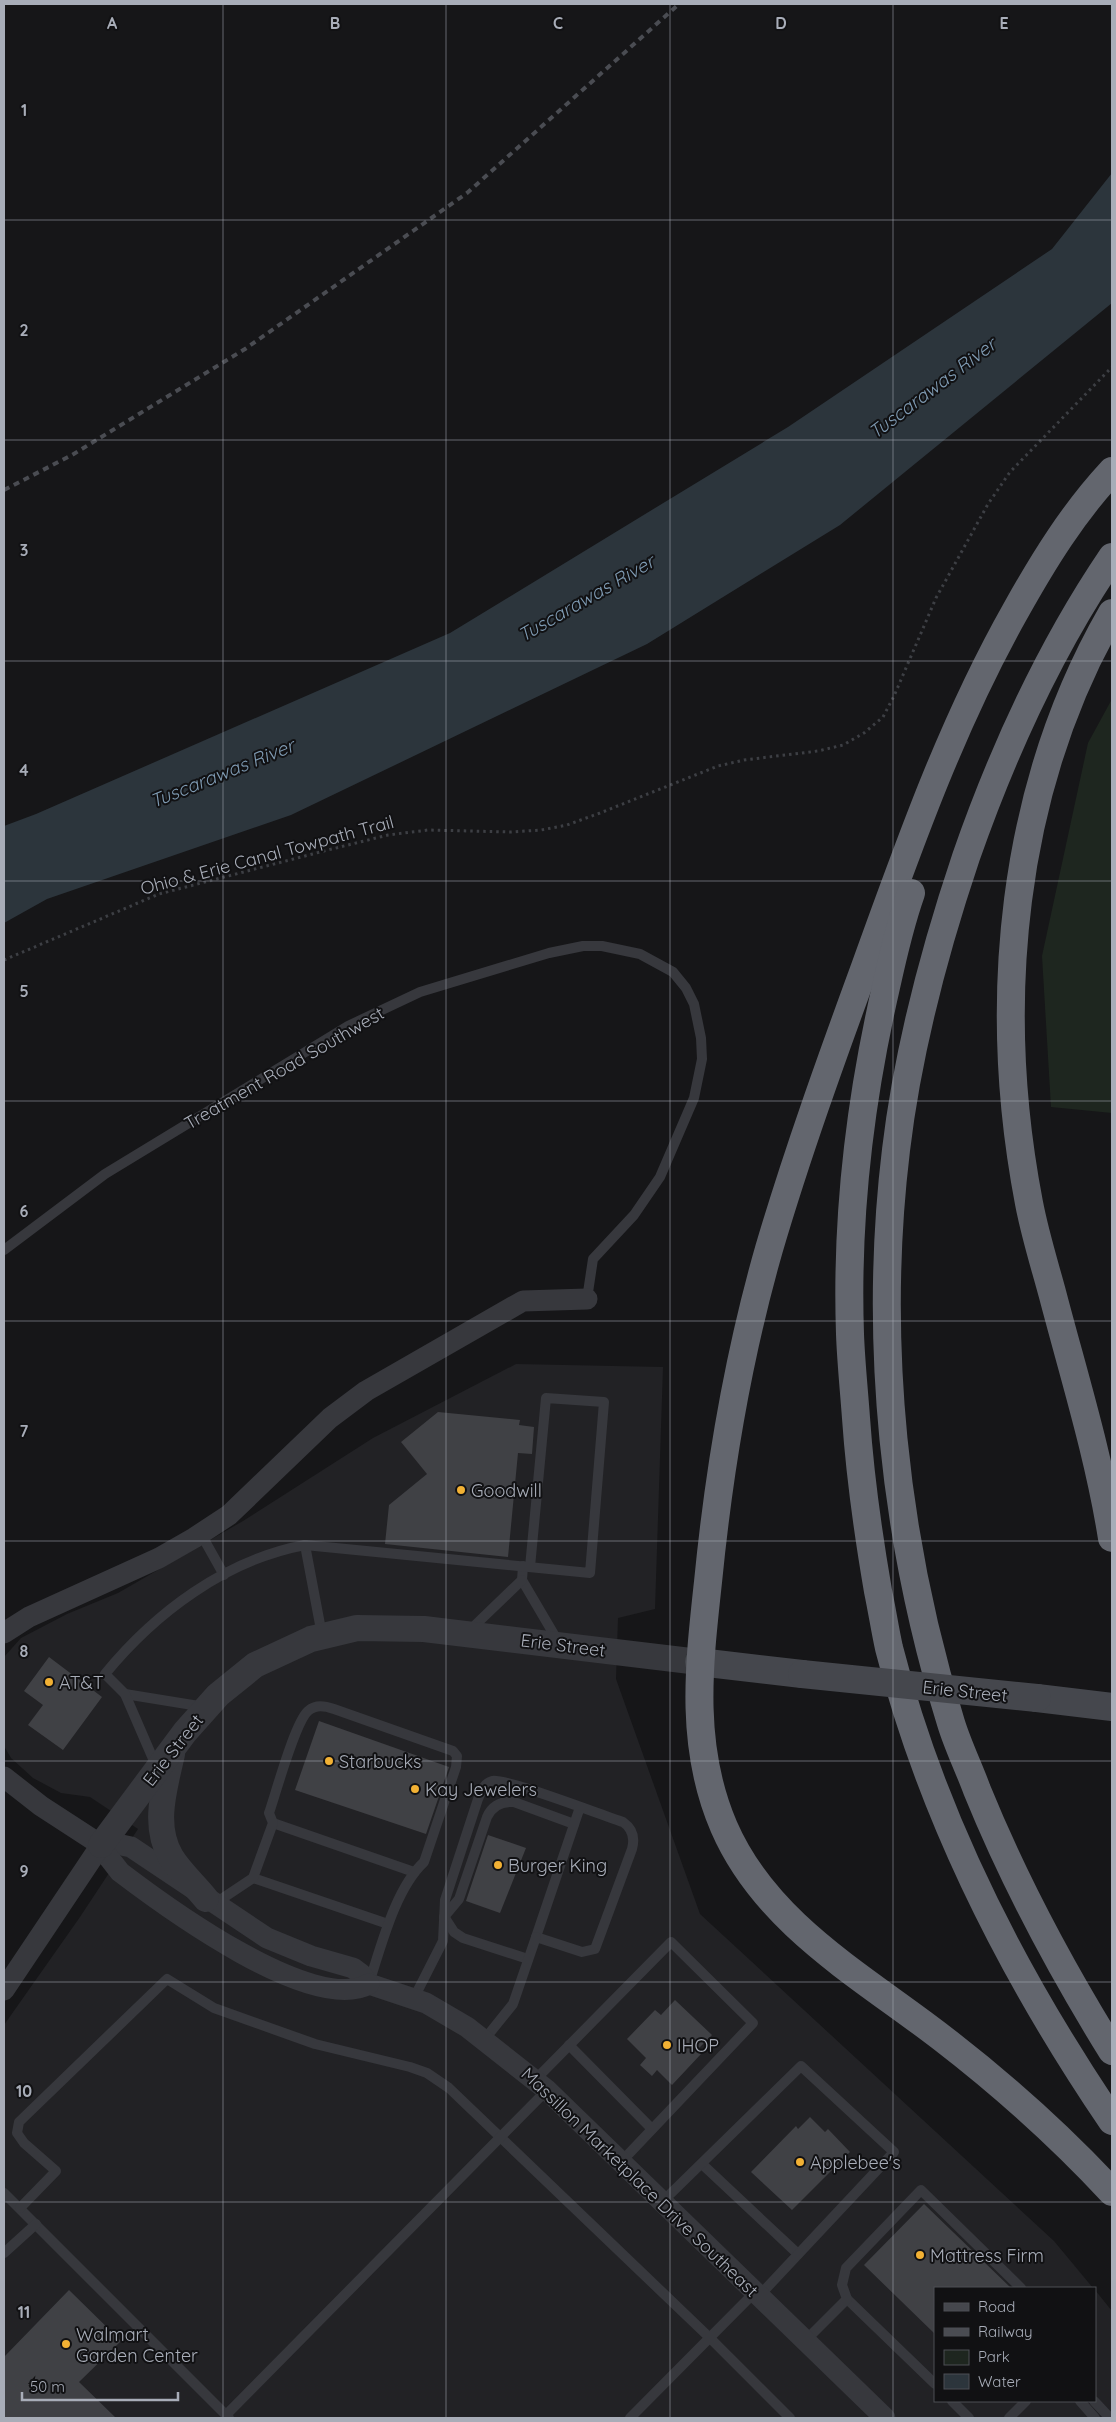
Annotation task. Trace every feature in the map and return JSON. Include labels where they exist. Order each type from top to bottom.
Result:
[{"type":"highway","points":[[1112,471],[1062,533],[1011,618],[974,690],[942,761],[913,835],[854,998],[769,1251],[738,1376],[715,1516],[699,1662],[698,1702],[700,1733],[712,1794],[722,1824],[736,1852],[762,1890],[806,1935],[992,2078],[1039,2119],[1112,2192]]},
{"type":"highway","points":[[1112,491],[1046,589],[1006,658],[944,794],[904,913],[877,1023],[856,1161],[850,1269],[850,1334],[858,1458],[866,1522],[889,1646],[906,1707],[948,1822],[1007,1949],[1047,2021],[1112,2121]]},
{"type":"highway","points":[[1112,557],[1035,688],[985,803],[945,918],[917,1025],[896,1148],[886,1287],[891,1408],[907,1533],[918,1598],[952,1725],[997,1838],[1024,1896],[1112,2051]]},
{"type":"highway","points":[[1112,613],[1077,683],[1044,771],[1023,863],[1016,919],[1010,1003],[1014,1097],[1029,1206],[1097,1461],[1112,1538]]},
{"type":"main road","name":"Erie Street","points":[[699,1662],[1112,1707]]},
{"type":"street","name":"Treatment Road Southwest","points":[[4,1633],[29,1617],[159,1558],[201,1534],[229,1515],[330,1418],[366,1391],[523,1301],[587,1299]]},
{"type":"street","name":"Erie Street","points":[[101,1845],[173,1748],[206,1707],[229,1684],[255,1665],[290,1647],[338,1631],[375,1627],[466,1633],[699,1662]]},
{"type":"street","points":[[173,1748],[162,1809],[163,1836],[174,1862],[210,1901]]},
{"type":"street","points":[[4,1777],[41,1806],[101,1845],[112,1864],[130,1880],[251,1960],[298,1980],[340,1990],[356,1990],[369,1984]]},
{"type":"street","name":"Massillon Marketplace Drive Southeast","points":[[101,1845],[116,1844],[131,1847],[210,1901],[281,1944],[353,1968],[369,1984],[414,1998],[444,2012],[484,2040],[541,2085],[885,2418]]},
{"type":"street","points":[[4,1990],[101,1845]]},
{"type":"lane","name":"Treatment Road Southwest","points":[[4,1250],[105,1174],[348,1026],[420,992],[549,953],[583,946],[602,946],[640,954],[673,972],[686,988],[694,1004],[702,1038],[702,1059],[694,1098],[660,1177],[634,1215],[593,1259],[587,1299]]},
{"type":"lane","points":[[157,1769],[125,1694],[105,1674],[130,1643],[154,1622],[191,1595],[247,1562],[275,1551],[305,1545],[526,1567],[590,1573],[604,1402],[546,1398],[526,1567],[522,1580],[466,1633]]},
{"type":"lane","points":[[201,1534],[224,1575]]},
{"type":"lane","points":[[305,1545],[323,1636]]},
{"type":"lane","points":[[522,1580],[560,1644]]},
{"type":"lane","points":[[125,1694],[206,1707]]},
{"type":"lane","points":[[210,1901],[253,1878],[273,1823],[270,1813],[300,1724],[305,1714],[311,1709],[321,1706],[334,1709],[440,1745],[454,1752],[457,1760],[424,1862],[414,1872],[388,1924],[369,1984]]},
{"type":"lane","points":[[414,1998],[443,1941],[445,1900],[481,1792],[488,1783],[502,1781],[580,1807],[626,1824],[633,1834],[632,1849],[595,1949],[582,1952],[536,1937]]},
{"type":"lane","points":[[444,1917],[459,1899],[487,1818],[494,1807],[504,1802],[514,1802],[574,1824]]},
{"type":"lane","points":[[484,2040],[513,2004],[580,1807]]},
{"type":"lane","points":[[273,1823],[414,1872]]},
{"type":"lane","points":[[253,1878],[388,1924]]},
{"type":"lane","points":[[444,1917],[454,1932],[463,1938],[528,1959]]},
{"type":"lane","points":[[4,2193],[228,2417],[501,2137],[569,2045],[671,1942],[753,2023],[621,2162]]},
{"type":"lane","points":[[20,2208],[56,2171],[24,2143],[17,2133],[19,2122],[167,1979],[205,2004],[315,2044],[406,2066],[427,2073],[449,2088],[710,2338],[790,2418]]},
{"type":"lane","points":[[569,2045],[652,2129]]},
{"type":"lane","points":[[630,2418],[798,2254],[894,2152],[801,2066],[662,2202]]},
{"type":"lane","points":[[702,2164],[798,2254]]},
{"type":"lane","points":[[934,2383],[847,2299],[842,2285],[846,2268],[922,2190],[1021,2287]]},
{"type":"lane","points":[[4,2254],[36,2224]]},
{"type":"lane","points":[[805,2341],[847,2299]]},
{"type":"lane","points":[[953,2402],[962,2416]]},
{"type":"lane","points":[[1009,2418],[1025,2402]]},
{"type":"lane","points":[[1081,2402],[1095,2418]]},
{"type":"lane","points":[[1095,2402],[1110,2418]]},
{"type":"path","name":"Ohio & Erie Canal Towpath Trail","points":[[4,960],[159,894],[388,835],[428,830],[511,832],[541,830],[567,825],[718,766],[744,760],[818,751],[843,745],[864,734],[883,717],[894,696],[936,598],[988,504],[1010,472],[1112,366]]},
{"type":"shaded area","points":[[516,1364],[663,1367],[655,1609],[618,1618],[616,1679],[700,1914],[1054,2241],[1092,2287],[934,2287],[934,2402],[1096,2402],[1096,2291],[1112,2311],[1112,2418],[4,2418],[4,2025],[80,1917],[138,1829],[90,1797],[61,1793],[33,1778],[11,1758],[4,1746],[4,1657],[21,1638],[67,1614],[118,1593],[243,1521],[373,1438]]},
{"type":"green space","points":[[1112,699],[1112,1113],[1051,1107],[1042,956],[1088,743]]},
{"type":"water","name":"Tuscarawas River","points":[[1112,173],[1112,303],[840,525],[647,644],[291,815],[47,899],[4,923],[4,826],[36,814],[450,633],[788,427],[1052,249]]},
{"type":"building","name":"Goodwill","points":[[438,1412],[520,1420],[519,1425],[534,1427],[532,1454],[518,1453],[508,1557],[385,1544],[389,1505],[427,1474],[401,1442]]},
{"type":"building","points":[[49,1657],[102,1697],[63,1750],[28,1725],[43,1705],[24,1691]]},
{"type":"building","points":[[319,1721],[449,1767],[426,1834],[295,1790]]},
{"type":"building","name":"Burger King","points":[[488,1835],[526,1848],[500,1913],[466,1901]]},
{"type":"building","name":"IHOP","points":[[675,2000],[712,2035],[697,2050],[701,2054],[672,2085],[657,2070],[652,2076],[640,2065],[646,2058],[627,2039],[655,2010],[661,2015]]},
{"type":"building","name":"Applebee's","points":[[810,2117],[825,2132],[828,2129],[850,2152],[792,2210],[751,2172],[796,2126],[798,2129]]},
{"type":"building","points":[[924,2204],[1010,2287],[934,2287],[934,2333],[864,2265]]},
{"type":"building","points":[[69,2290],[121,2341],[79,2382],[116,2418],[4,2418],[4,2357]]},
{"type":"railway","points":[[4,490],[72,455],[245,349],[467,193],[679,4]]},
{"type":"place","name":"Goodwill","points":[[461,1490]]},
{"type":"place","name":"AT&T","points":[[49,1682]]},
{"type":"place","name":"Starbucks","points":[[329,1761]]},
{"type":"place","name":"Kay Jewelers","points":[[415,1789]]},
{"type":"place","name":"Burger King","points":[[498,1865]]},
{"type":"place","name":"IHOP","points":[[667,2045]]},
{"type":"place","name":"Applebee's","points":[[800,2162]]},
{"type":"place","name":"Mattress Firm","points":[[920,2255]]},
{"type":"place","name":"Walmart Garden Center","points":[[66,2344]]}]
